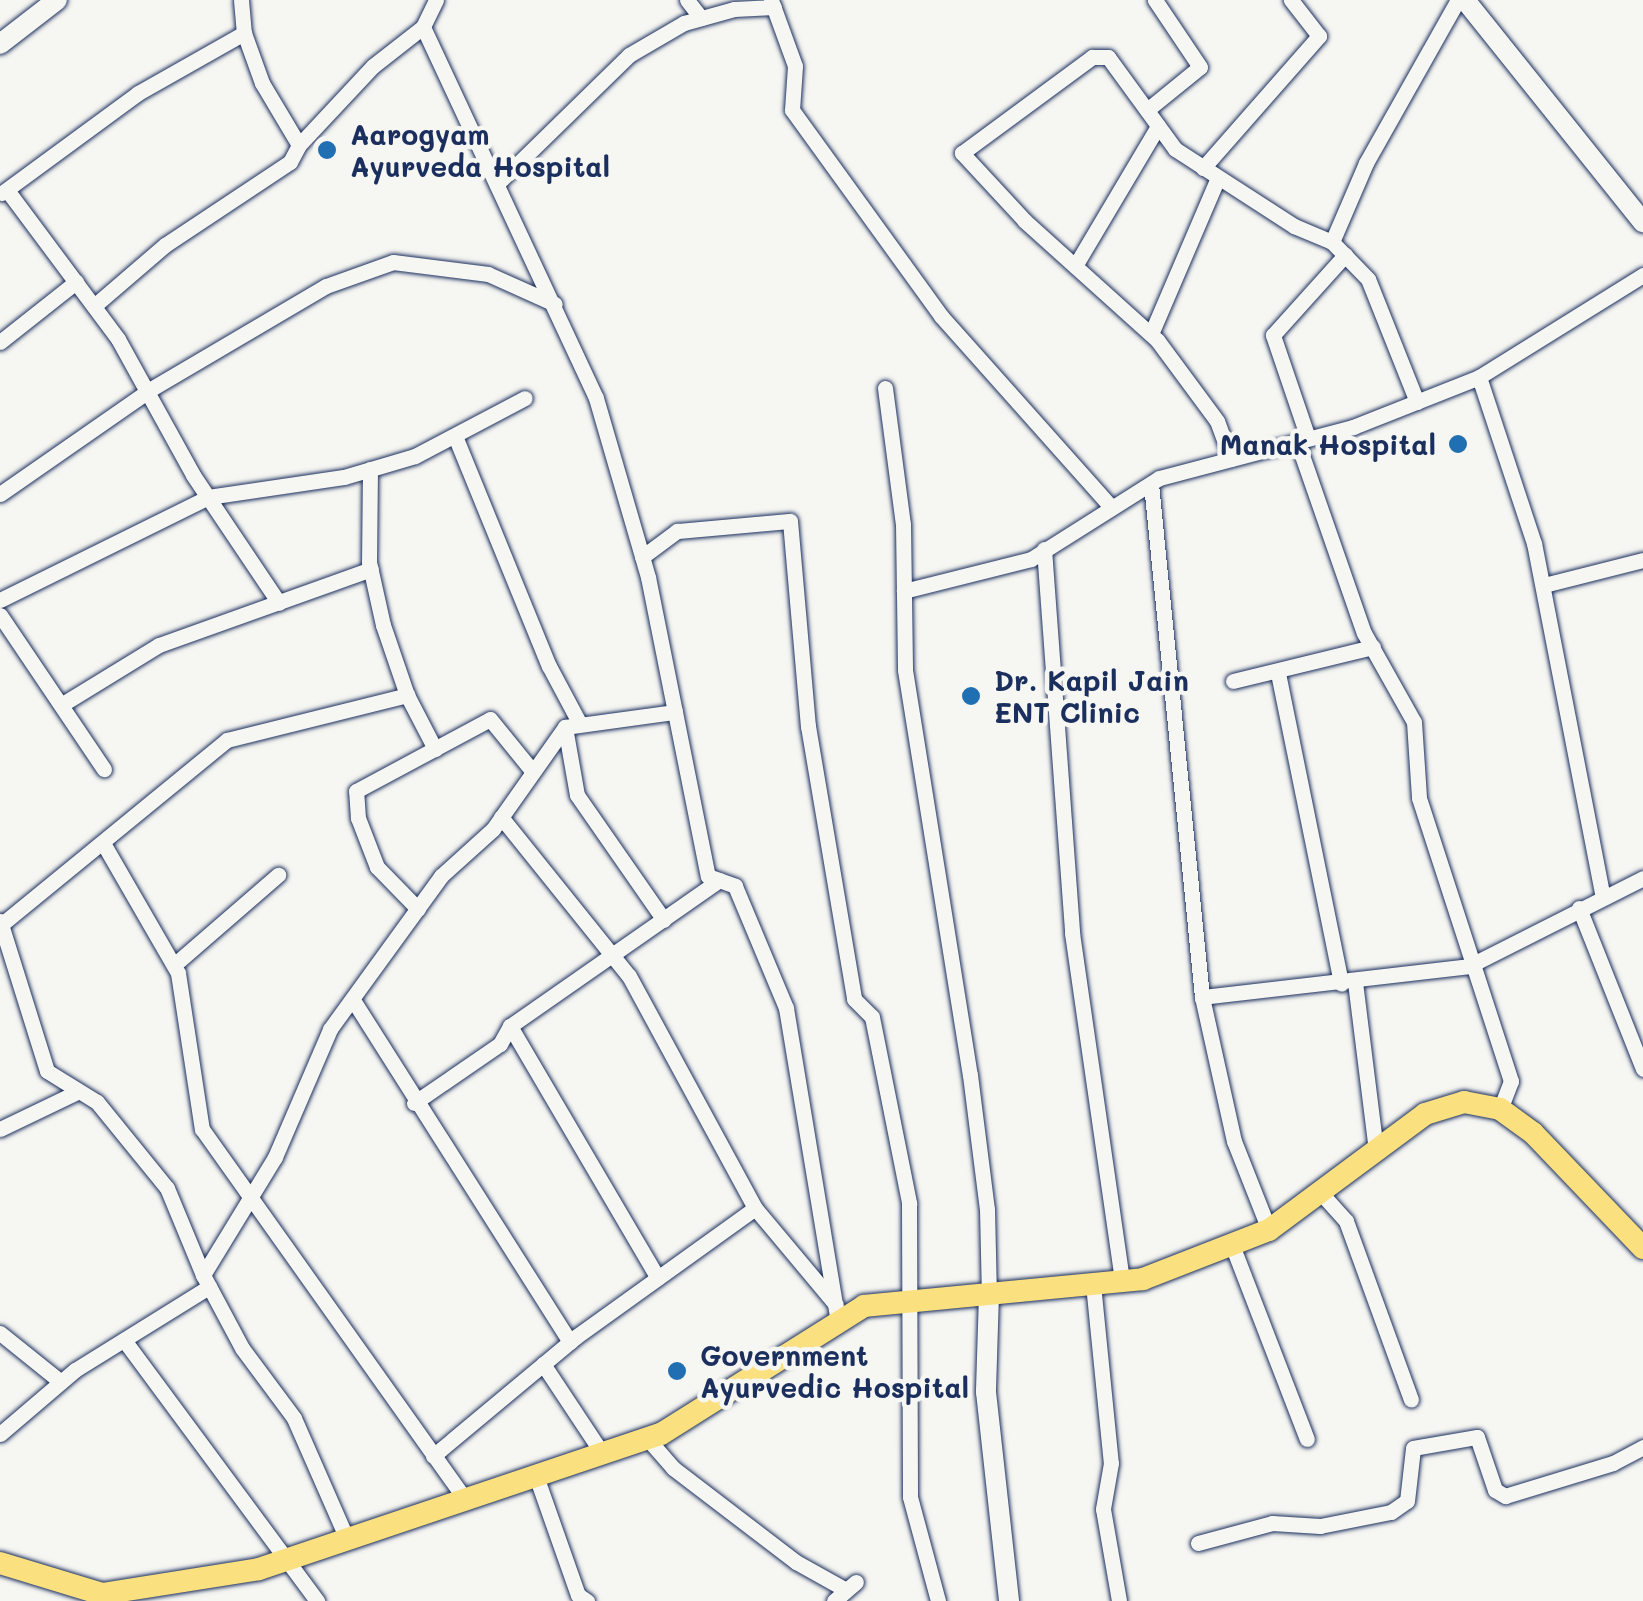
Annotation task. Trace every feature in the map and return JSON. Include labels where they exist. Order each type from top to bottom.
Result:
[{"type":"main road","points":[[0,1563],[102,1594],[289,1559],[647,1438],[837,1314],[864,1306],[1122,1281],[1269,1230],[1425,1114],[1464,1102],[1500,1109],[1533,1133],[1643,1248]]},
{"type":"street","points":[[0,44],[58,0]]},
{"type":"street","points":[[241,0],[244,32],[262,83],[300,146]]},
{"type":"street","points":[[94,306],[165,245],[290,162],[373,66],[423,27],[436,0]]},
{"type":"street","points":[[687,0],[701,18]]},
{"type":"street","points":[[1146,110],[1200,67],[1154,0]]},
{"type":"street","points":[[1203,168],[1319,36],[1291,0]]},
{"type":"street","points":[[1332,242],[1366,162],[1461,0],[1643,222]]},
{"type":"street","points":[[499,182],[629,55],[701,18],[773,4],[795,66],[792,110],[941,316],[1110,506]]},
{"type":"street","points":[[423,27],[499,182],[596,398],[642,557],[708,876],[735,886],[786,1008],[837,1314]]},
{"type":"street","points":[[244,32],[138,93],[4,192],[94,306],[151,389],[208,497],[279,603]]},
{"type":"street","points":[[1231,459],[1218,421],[1150,334],[1075,266],[962,153],[1092,56],[1108,57],[1175,150],[1294,226],[1332,242],[1368,278],[1417,402]]},
{"type":"street","points":[[1075,266],[1158,126]]},
{"type":"street","points":[[1150,334],[1218,178]]},
{"type":"street","points":[[1345,255],[1273,335],[1303,440],[1373,647],[1414,722],[1419,798],[1469,966],[1511,1081],[1500,1109]]},
{"type":"street","points":[[0,494],[151,389],[326,286],[394,262],[488,274],[555,304]]},
{"type":"street","points":[[904,591],[1000,570],[1044,549],[1151,484],[1303,440],[1479,377],[1643,275]]},
{"type":"street","points":[[0,342],[76,282]]},
{"type":"street","points":[[1479,377],[1544,585],[1603,897]]},
{"type":"street","points":[[885,388],[903,524],[905,670],[970,1075],[987,1209],[986,1392],[1009,1601]]},
{"type":"street","points":[[0,600],[208,497],[370,469],[455,436],[525,398]]},
{"type":"street","points":[[455,436],[573,726],[576,795],[664,920]]},
{"type":"street","points":[[370,469],[371,569],[407,695],[435,748]]},
{"type":"street","points":[[1151,484],[1202,997],[1229,1124],[1269,1230]]},
{"type":"street","points":[[642,557],[678,531],[790,522],[808,726],[854,999],[872,1017],[909,1203],[910,1497],[938,1601]]},
{"type":"street","points":[[1044,549],[1072,933],[1122,1281]]},
{"type":"street","points":[[1544,585],[1643,560]]},
{"type":"street","points":[[61,705],[159,645],[371,569]]},
{"type":"street","points":[[0,615],[104,769]]},
{"type":"street","points":[[1234,681],[1373,647]]},
{"type":"street","points":[[1278,673],[1348,983],[1376,1150]]},
{"type":"street","points":[[347,1540],[294,1418],[242,1348],[206,1281],[167,1188],[96,1102],[47,1071],[1,922],[227,740],[407,695]]},
{"type":"street","points":[[0,1434],[62,1382],[206,1281],[275,1157],[330,1029],[441,876],[501,817],[573,726],[675,712]]},
{"type":"street","points":[[418,909],[377,867],[358,818],[356,791],[490,719],[533,772]]},
{"type":"street","points":[[501,817],[613,955],[755,1208],[837,1314]]},
{"type":"street","points":[[102,843],[174,965],[202,1129],[466,1500]]},
{"type":"street","points":[[174,965],[278,874]]},
{"type":"street","points":[[1202,997],[1469,966],[1643,878]]},
{"type":"street","points":[[414,1103],[500,1044],[510,1026],[720,880]]},
{"type":"street","points":[[1579,908],[1643,1069]]},
{"type":"street","points":[[353,1000],[414,1103],[570,1342]]},
{"type":"street","points":[[510,1026],[658,1278]]},
{"type":"street","points":[[0,1129],[77,1092]]},
{"type":"street","points":[[1320,1192],[1346,1221],[1410,1400]]},
{"type":"street","points":[[433,1456],[570,1342],[755,1208]]},
{"type":"street","points":[[1232,1244],[1307,1439]]},
{"type":"street","points":[[1093,1284],[1112,1463],[1103,1509],[1119,1601]]},
{"type":"street","points":[[0,1332],[62,1382]]},
{"type":"street","points":[[124,1340],[317,1601]]},
{"type":"street","points":[[544,1364],[602,1454]]},
{"type":"street","points":[[647,1438],[673,1468],[750,1527],[845,1591]]},
{"type":"street","points":[[1198,1543],[1272,1523],[1320,1526],[1391,1512],[1407,1502],[1412,1448],[1449,1440],[1477,1438],[1495,1490],[1505,1496],[1613,1463],[1643,1447]]},
{"type":"street","points":[[536,1476],[578,1595],[587,1601]]},
{"type":"place","name":"Aarogyam Ayurveda Hospital","points":[[327,150]]},
{"type":"place","name":"Manak Hospital","points":[[1458,444]]},
{"type":"place","name":"Dr. Kapil Jain ENT Clinic","points":[[971,696]]},
{"type":"place","name":"Government Ayurvedic Hospital","points":[[677,1371]]}]
